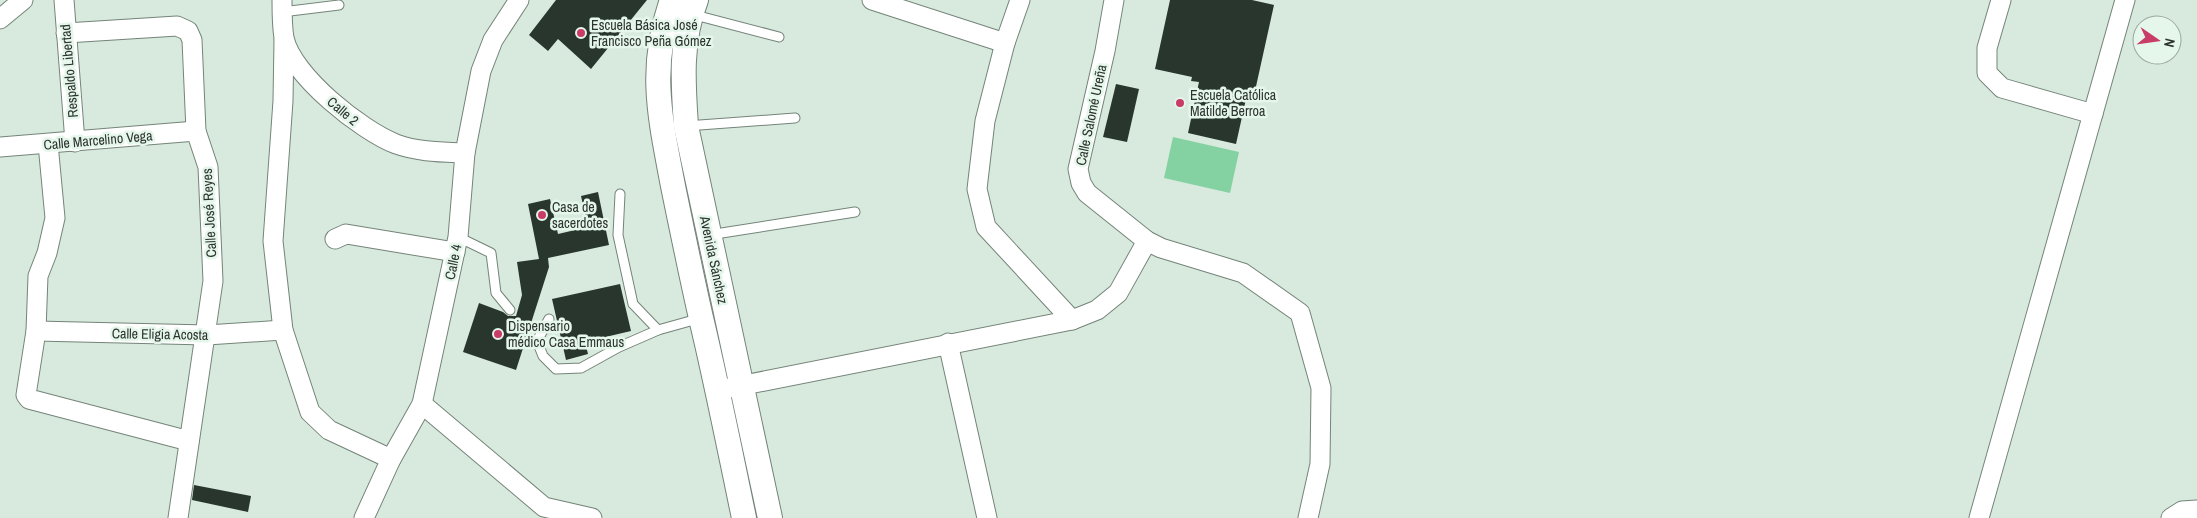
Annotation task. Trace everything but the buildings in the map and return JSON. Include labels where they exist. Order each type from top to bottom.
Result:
[{"type":"street","points":[[0,19],[23,0]]},
{"type":"street","name":"Respaldo Libertad","points":[[64,0],[75,142]]},
{"type":"street","name":"Calle 4","points":[[364,518],[391,459],[422,404],[457,244],[465,153],[481,71],[493,40],[519,0]]},
{"type":"street","name":"Avenida Sánchez","points":[[672,0],[660,39],[658,108],[683,243],[744,518]]},
{"type":"street","points":[[872,0],[1005,43]]},
{"type":"street","points":[[1020,0],[1005,43],[985,120],[977,189],[986,227],[1072,320]]},
{"type":"street","name":"Calle Salomé Ureña","points":[[1114,0],[1078,170],[1081,183],[1087,193],[1148,241],[1162,248],[1243,273],[1300,313],[1321,388],[1320,464],[1308,518]]},
{"type":"street","points":[[2001,0],[1987,48],[1987,73],[2002,88],[2093,114]]},
{"type":"street","points":[[1979,518],[2125,0]]},
{"type":"street","name":"Calle 2","points":[[282,6],[284,40],[296,63],[315,85],[360,125],[378,136],[415,149],[465,153]]},
{"type":"street","name":"Avenida Sánchez","points":[[694,7],[685,41],[686,126],[770,518]]},
{"type":"street","name":"Calle José Reyes","points":[[66,33],[177,26],[188,31],[192,40],[196,131],[208,166],[213,281],[207,336],[178,518]]},
{"type":"street","points":[[284,40],[283,102],[273,241],[283,330],[310,412],[329,430],[391,459]]},
{"type":"street","name":"Calle Marcelino Vega","points":[[0,147],[196,131]]},
{"type":"street","points":[[48,144],[56,218],[47,253],[38,276],[36,331],[25,391],[29,399],[189,441]]},
{"type":"street","points":[[335,239],[346,234],[457,244]]},
{"type":"street","points":[[683,243],[708,235]]},
{"type":"street","points":[[717,390],[1072,320],[1098,310],[1118,293],[1148,241]]},
{"type":"street","name":"Calle Eligia Acosta","points":[[36,331],[207,336],[283,330]]},
{"type":"street","points":[[948,343],[987,518]]},
{"type":"street","points":[[422,404],[544,512],[592,518]]},
{"type":"street","points":[[2172,518],[2182,511],[2197,510]]},
{"type":"lane","points":[[282,6],[339,5]]},
{"type":"lane","points":[[694,7],[779,36]]},
{"type":"lane","points":[[686,126],[796,118]]},
{"type":"lane","points":[[620,194],[618,236],[634,304],[658,330]]},
{"type":"lane","points":[[708,235],[855,212]]},
{"type":"lane","points":[[457,244],[491,253],[496,293],[510,310]]},
{"type":"lane","points":[[549,319],[536,341],[543,356],[556,369],[581,368],[658,330],[701,318]]},
{"type":"green space","points":[[1173,137],[1239,152],[1230,193],[1164,178]]},
{"type":"place","name":"Escuela Básica José Francisco Peña Gómez","points":[[581,33]]},
{"type":"place","name":"Escuela Católica Matilde Berroa","points":[[1180,103]]},
{"type":"place","name":"Casa de sacerdotes","points":[[542,215]]},
{"type":"place","name":"Dispensario médico Casa Emmaus","points":[[498,334]]}]
